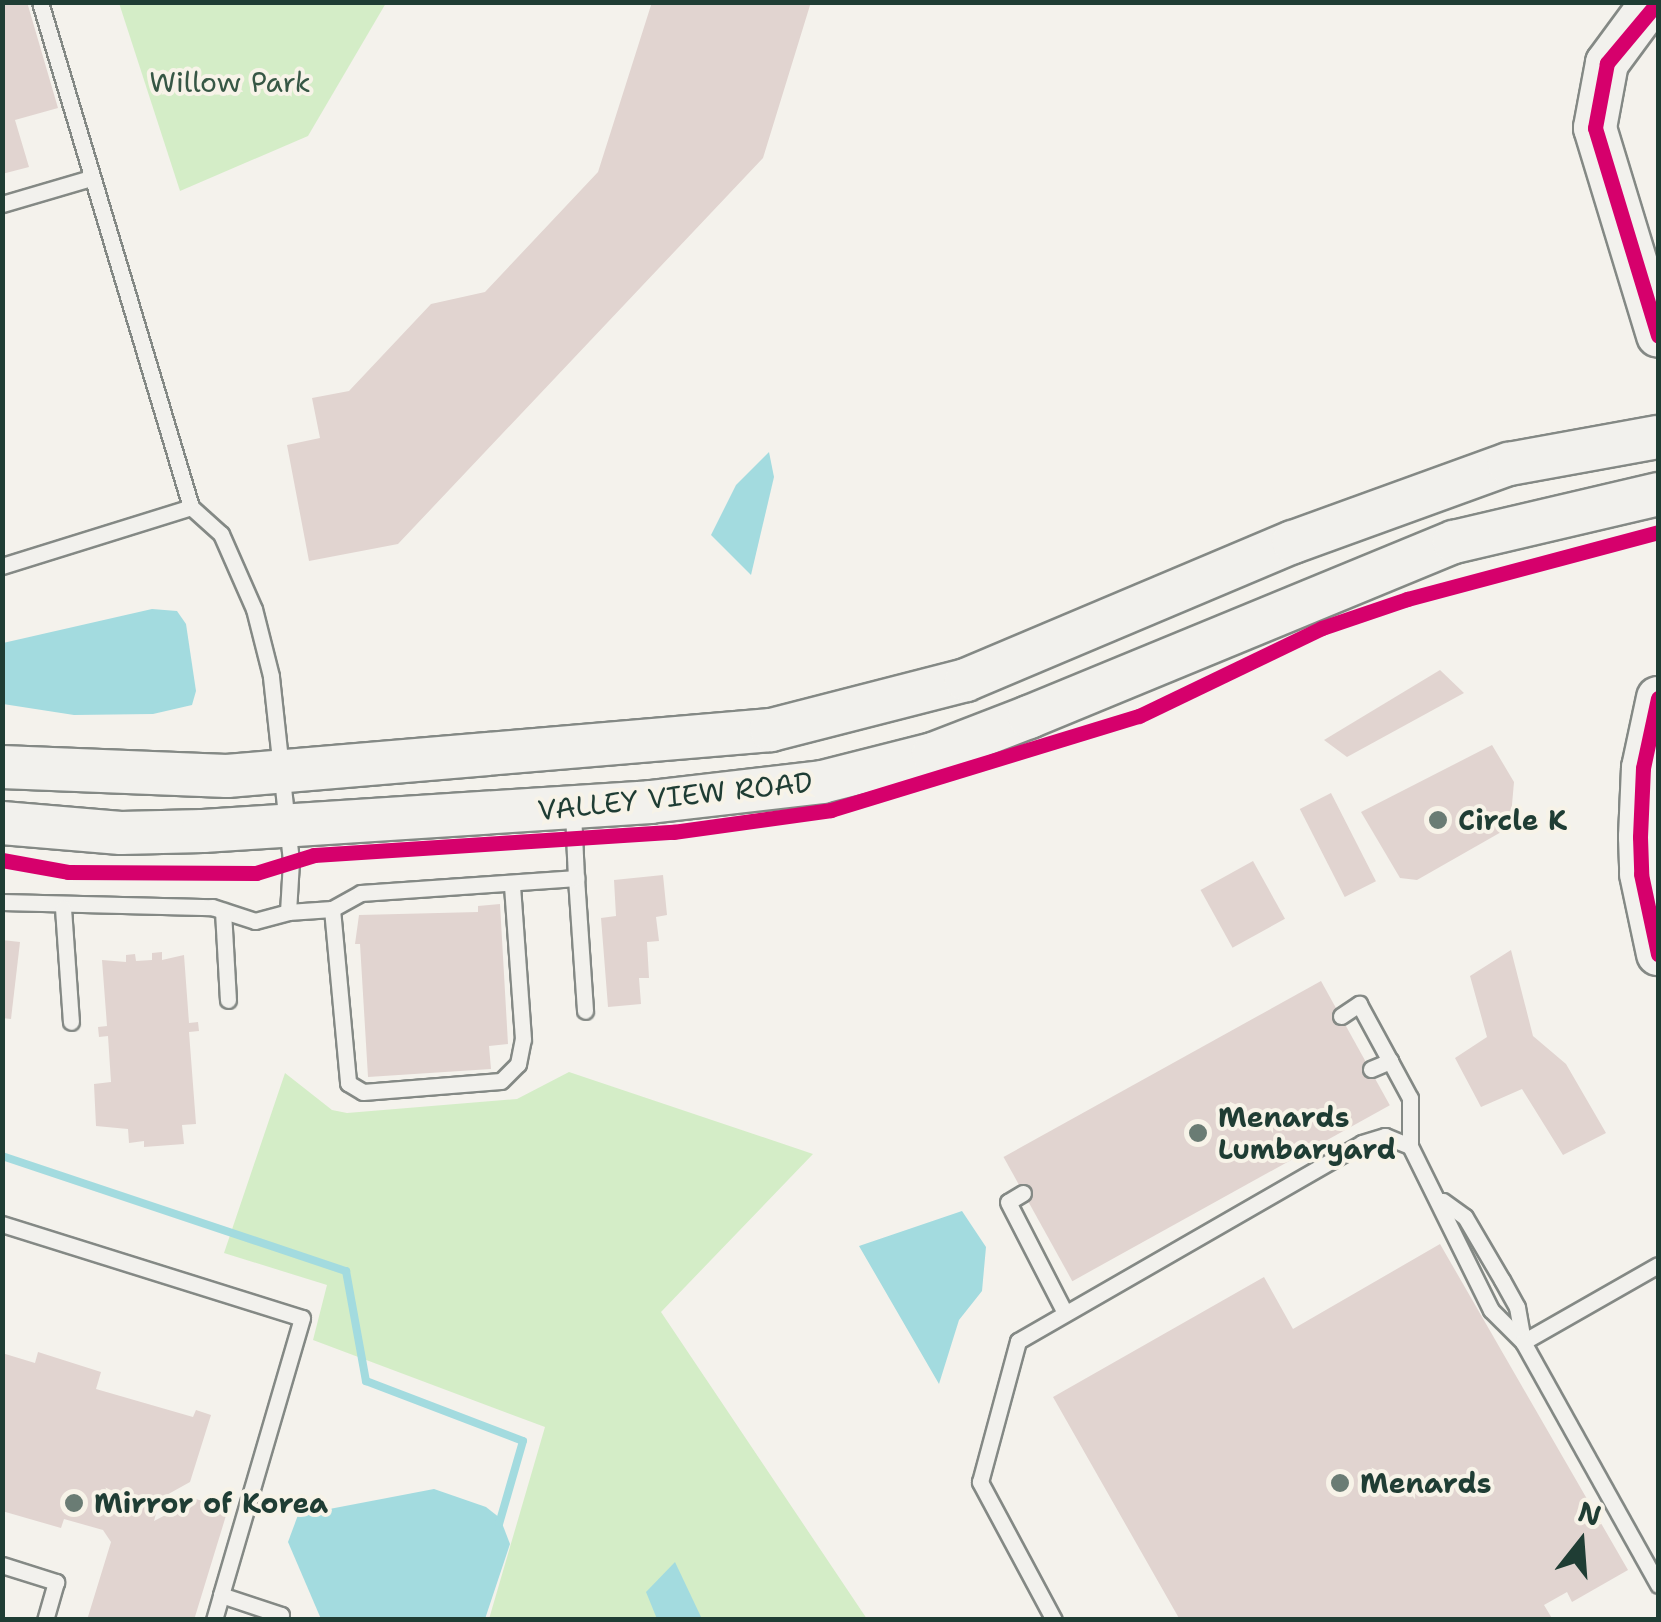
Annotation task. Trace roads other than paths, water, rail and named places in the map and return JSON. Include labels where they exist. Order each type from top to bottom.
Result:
[{"type":"main road","points":[[1654,4],[1607,62],[1595,128],[1658,336]]},
{"type":"main road","name":"VALLEY VIEW ROAD","points":[[2,768],[110,776],[284,773],[771,730],[877,707],[1052,649],[1292,542],[1509,464],[1658,437]]},
{"type":"main road","name":"VALLEY VIEW ROAD","points":[[2,823],[121,834],[286,826],[573,807],[822,782],[933,754],[1454,542],[1658,494]]},
{"type":"main road","points":[[1658,698],[1644,768],[1650,835],[1641,874],[1658,954]]},
{"type":"lane","points":[[40,2],[192,507],[221,534],[254,608],[284,773],[288,912]]},
{"type":"lane","points":[[2,204],[91,178]]},
{"type":"lane","points":[[2,566],[192,507]]},
{"type":"lane","points":[[573,807],[585,1012]]},
{"type":"lane","points":[[2,902],[63,908],[223,911],[255,920],[288,912],[332,909],[362,893],[576,878]]},
{"type":"lane","points":[[332,909],[348,1083],[362,1092],[501,1081],[518,1064],[523,1039],[512,884]]},
{"type":"lane","points":[[63,908],[72,1022]]},
{"type":"lane","points":[[223,911],[228,1000]]},
{"type":"lane","points":[[1341,1016],[1360,1004],[1410,1098],[1410,1146],[1443,1201],[1465,1217],[1502,1280],[1517,1307],[1523,1342]]},
{"type":"lane","points":[[1371,1070],[1390,1061]]},
{"type":"lane","points":[[1054,1620],[982,1491],[980,1474],[1014,1348],[1026,1333],[1362,1143],[1385,1136],[1410,1146]]},
{"type":"lane","points":[[1023,1192],[1008,1202],[1064,1311]]},
{"type":"lane","points":[[1443,1201],[1446,1228],[1491,1310],[1523,1342],[1658,1585]]},
{"type":"lane","points":[[2,1224],[302,1318],[214,1620]]},
{"type":"lane","points":[[1038,1259],[1054,1250]]},
{"type":"lane","points":[[1523,1342],[1658,1265]]},
{"type":"lane","points":[[2,1565],[56,1582],[45,1620]]},
{"type":"lane","points":[[221,1595],[279,1620]]},
{"type":"water","points":[[769,452],[774,477],[751,575],[711,535],[736,485]]},
{"type":"water","points":[[152,609],[177,611],[186,624],[196,691],[192,705],[153,714],[74,715],[3,704],[3,643]]},
{"type":"water","points":[[962,1211],[986,1247],[982,1291],[959,1320],[939,1384],[859,1246]]},
{"type":"water","points":[[434,1489],[486,1507],[500,1518],[510,1544],[485,1619],[321,1619],[288,1542],[298,1515]]},
{"type":"water","points":[[675,1562],[702,1619],[657,1619],[646,1592]]},
{"type":"waterway","points":[[2,1156],[346,1271],[366,1381],[523,1441],[499,1524]]},
{"type":"place","name":"Circle K","points":[[1438,820]]},
{"type":"place","name":"Menards Lumbaryard","points":[[1198,1133]]},
{"type":"place","name":"Menards","points":[[1340,1483]]},
{"type":"place","name":"Mirror of Korea","points":[[74,1503]]},
{"type":"park label","name":"Willow Park","points":[[230,82]]}]
